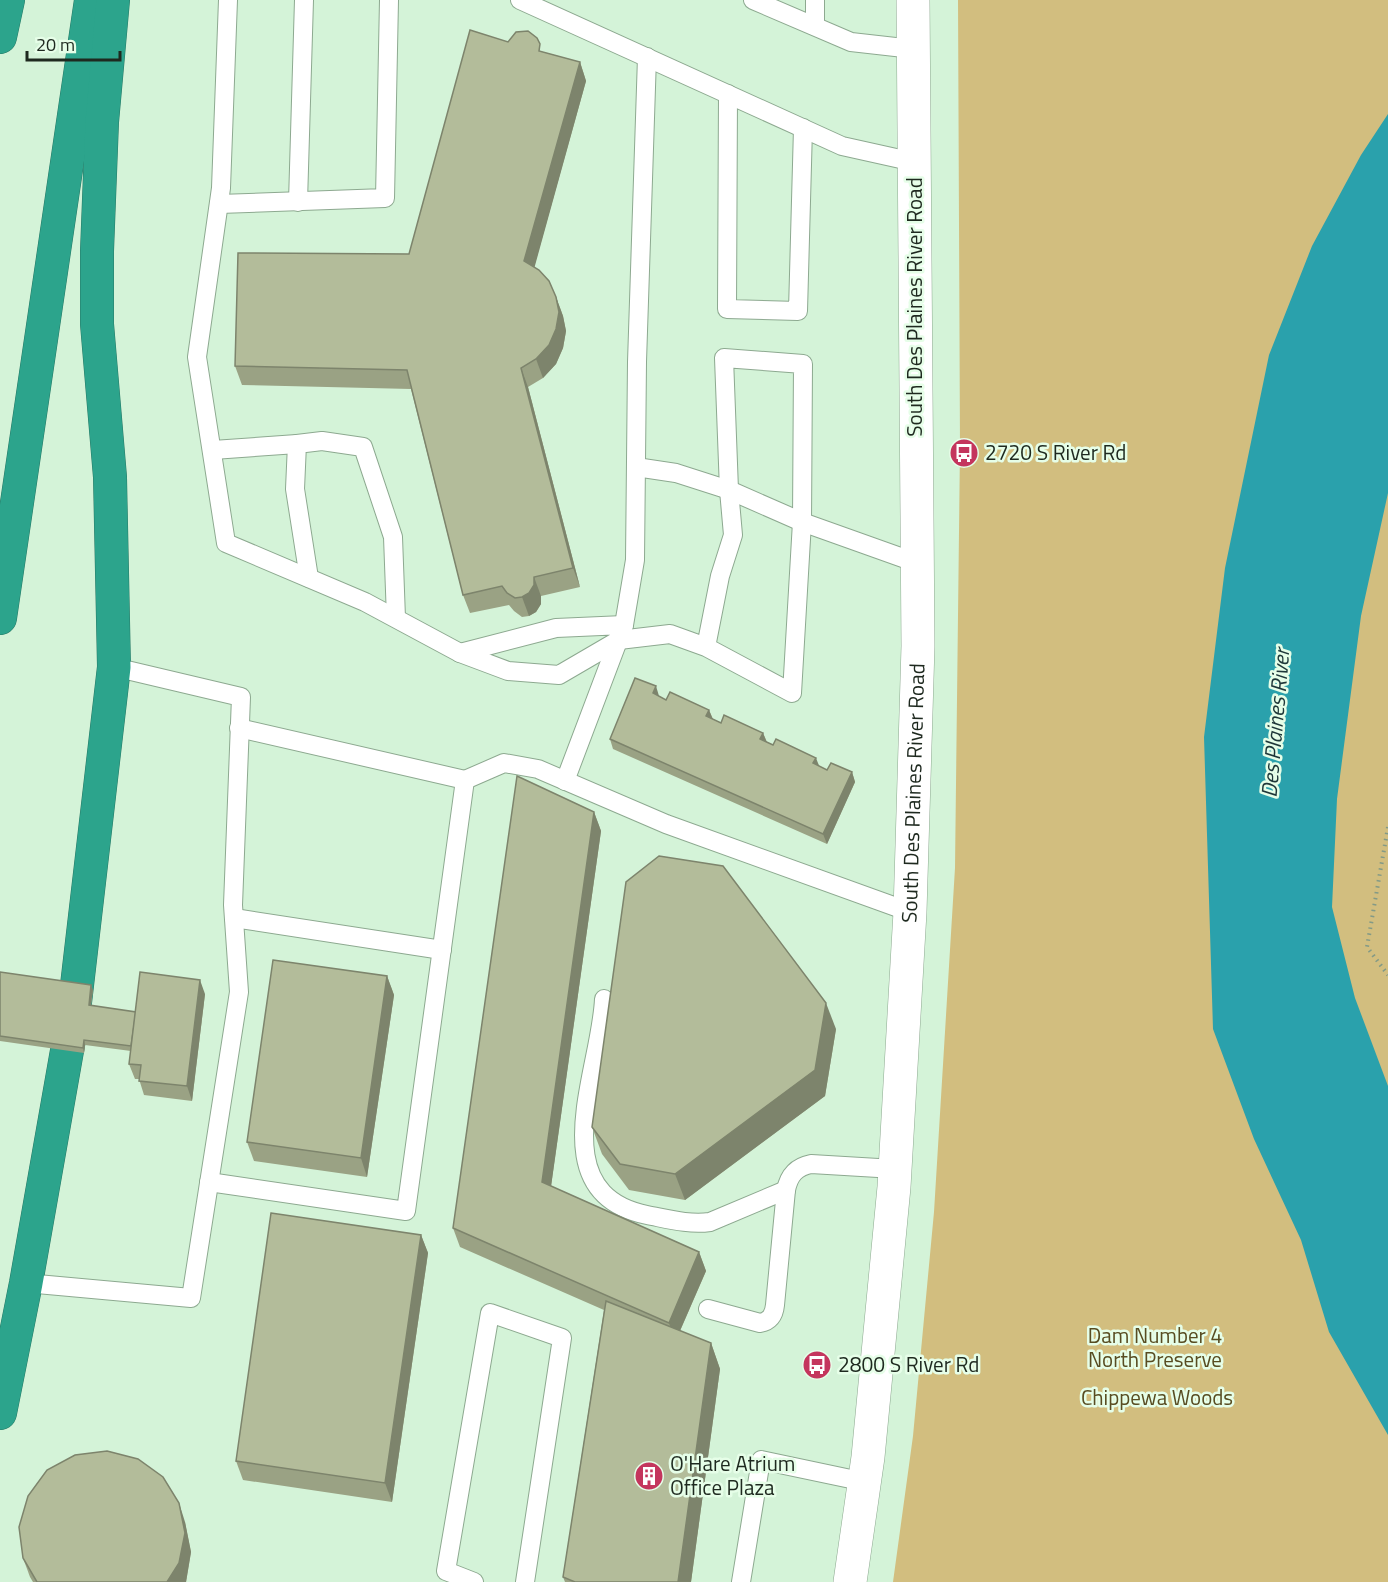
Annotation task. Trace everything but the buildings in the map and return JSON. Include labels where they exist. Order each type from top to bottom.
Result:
[{"type":"highway","points":[[0,38],[8,0]]},
{"type":"highway","points":[[0,618],[91,0]]},
{"type":"highway","points":[[0,1413],[27,1283],[74,1011],[114,667],[110,477],[98,324],[97,251],[102,122],[113,0]]},
{"type":"main road","name":"South Des Plaines River Road","points":[[850,1582],[865,1482],[895,1169],[910,912],[918,646],[913,0]]},
{"type":"lane","points":[[228,0],[221,188],[197,357],[213,450],[225,543],[365,602],[460,653],[508,671],[559,675],[621,633]]},
{"type":"lane","points":[[298,202],[303,0]]},
{"type":"lane","points":[[219,204],[385,198],[389,0]]},
{"type":"lane","points":[[520,0],[842,146],[914,162]]},
{"type":"lane","points":[[753,0],[851,42],[913,49]]},
{"type":"lane","points":[[815,0],[815,26]]},
{"type":"lane","points":[[565,780],[621,633],[634,560],[637,350],[647,57]]},
{"type":"lane","points":[[728,94],[727,309],[798,311],[803,128]]},
{"type":"lane","points":[[460,653],[556,628],[670,634],[706,647],[792,693],[802,522],[803,364],[724,358],[729,490],[734,535],[720,576],[706,647]]},
{"type":"lane","points":[[213,450],[322,441],[363,447],[393,537],[396,618]]},
{"type":"lane","points":[[297,444],[295,489],[309,578]]},
{"type":"lane","points":[[636,467],[676,473],[729,490],[802,522],[917,563]]},
{"type":"lane","points":[[27,1283],[191,1298],[239,992],[234,918],[241,697],[114,667]]},
{"type":"lane","points":[[239,728],[465,780],[504,763],[538,769],[666,824],[910,912]]},
{"type":"lane","points":[[209,1182],[406,1211],[465,780]]},
{"type":"lane","points":[[234,918],[442,950]]},
{"type":"lane","points":[[604,999],[584,1139],[587,1168],[600,1190],[614,1203],[629,1211],[689,1224],[701,1224],[786,1190]]},
{"type":"lane","points":[[708,1309],[760,1323],[767,1322],[771,1318],[775,1305],[786,1190],[795,1170],[811,1164],[895,1169]]},
{"type":"lane","points":[[474,1582],[446,1571],[490,1313],[562,1338],[525,1582]]},
{"type":"lane","points":[[741,1582],[761,1460],[865,1482]]},
{"type":"path","points":[[1388,826],[1367,947],[1388,975]]},
{"type":"green space","name":"Dam Number 4 North Preserve","points":[[958,0],[1388,0],[1388,1582],[893,1582],[913,1436],[934,1212],[955,868],[960,448]]},
{"type":"water","name":"Des Plaines River","points":[[1388,114],[1388,493],[1361,616],[1337,799],[1332,907],[1355,998],[1388,1086],[1388,1435],[1329,1332],[1301,1240],[1254,1139],[1213,1029],[1204,737],[1225,568],[1269,355],[1312,246],[1361,155]]},
{"type":"place","name":"2720 S River Rd","points":[[964,453]]},
{"type":"place","name":"2800 S River Rd","points":[[817,1365]]},
{"type":"place","name":"O'Hare Atrium Office Plaza","points":[[649,1476]]},
{"type":"park label","name":"Chippewa Woods","points":[[1157,1398]]}]
